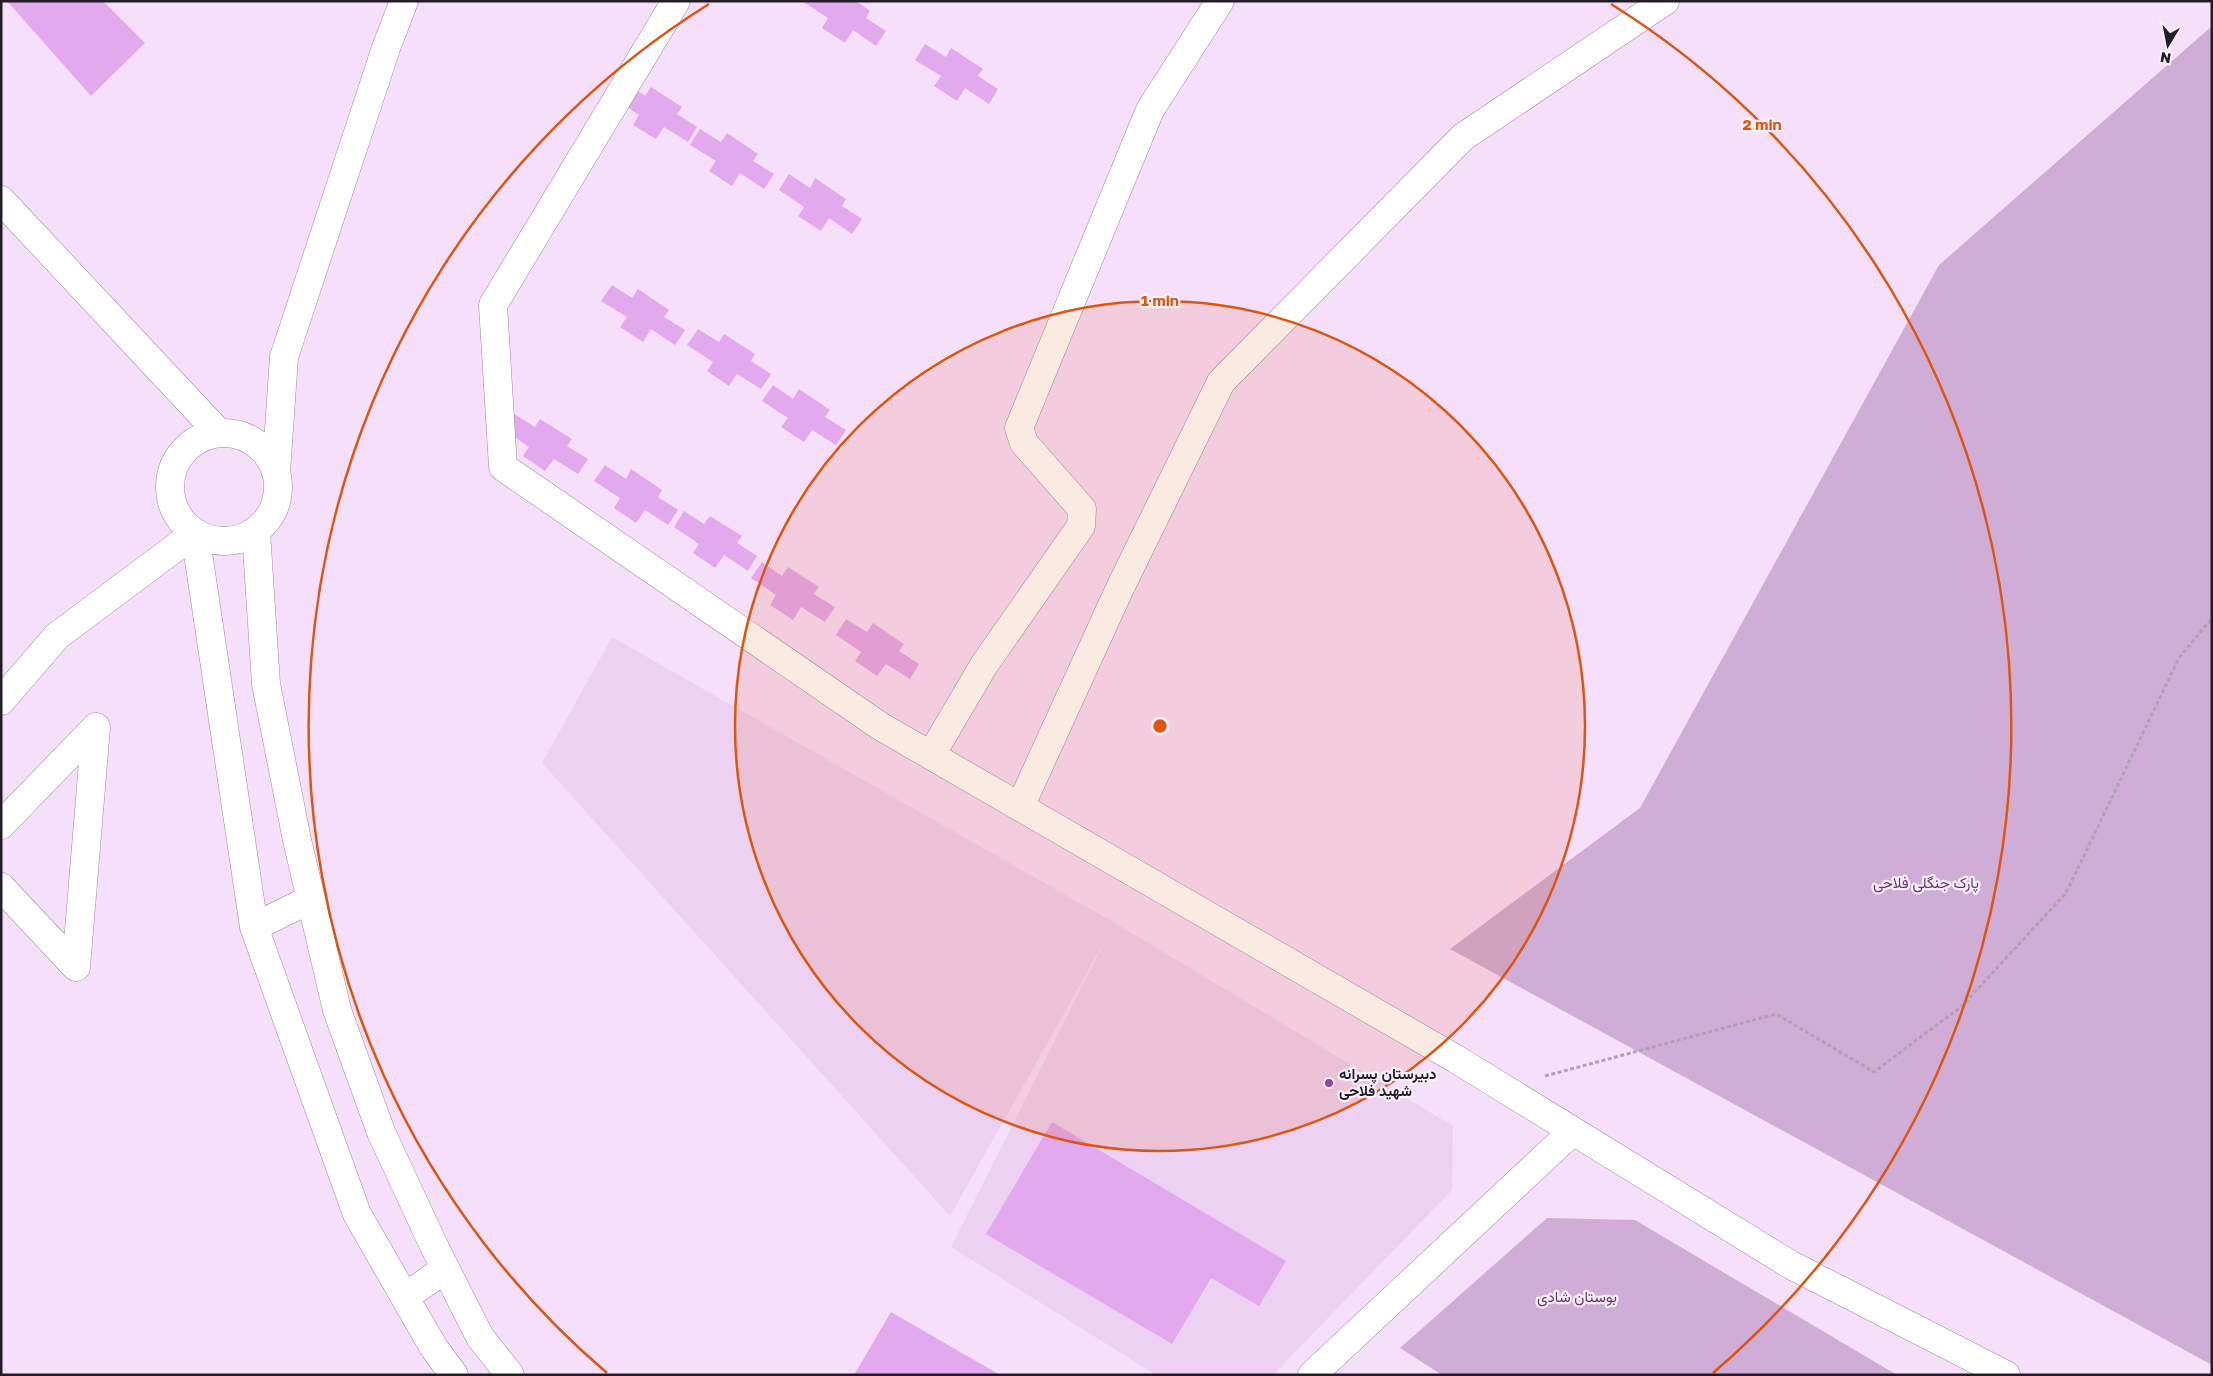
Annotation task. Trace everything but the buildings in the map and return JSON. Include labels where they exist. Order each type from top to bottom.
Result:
[{"type":"street","points":[[276,472],[268,455],[255,443],[237,435],[219,433],[202,437],[188,446],[177,459],[170,474],[169,492],[173,508],[182,523],[195,533],[210,540],[226,542],[256,532],[268,520],[275,505],[278,488],[276,472],[284,357],[386,48],[404,1]]},
{"type":"street","points":[[676,1],[493,306],[503,467],[880,726],[1502,1088],[1791,1265],[2006,1375]]},
{"type":"street","points":[[931,755],[984,665],[1081,526],[1082,509],[1024,443],[1019,428],[1150,110],[1220,1]]},
{"type":"street","points":[[1020,807],[1120,588],[1221,382],[1463,137],[1665,1]]},
{"type":"street","points":[[1,200],[219,433]]},
{"type":"street","points":[[256,532],[266,684],[311,899],[337,1010],[378,1124],[445,1269],[480,1337],[510,1375]]},
{"type":"street","points":[[1,701],[57,636],[195,533]]},
{"type":"street","points":[[195,533],[254,927],[357,1214],[434,1348],[454,1375]]},
{"type":"street","points":[[1,825],[96,727],[76,967],[1,887]]},
{"type":"street","points":[[254,927],[311,899]]},
{"type":"street","points":[[1312,1375],[1573,1131]]},
{"type":"street","points":[[405,1297],[445,1269]]},
{"type":"path","points":[[1502,1088],[1776,1014],[1874,1072],[1962,1006],[2066,892],[2179,658],[2212,618]]},
{"type":"shaded area","points":[[612,637],[1115,923],[1453,1126],[1452,1190],[1273,1375],[1156,1375],[951,1247],[1107,937],[950,1216],[542,763]]},
{"type":"green space","name":"پارک جنگلی فلاحی","points":[[2212,26],[2212,1365],[1450,949],[1640,808],[1939,265]]},
{"type":"green space","name":"بوستان شادی","points":[[1547,1218],[1635,1220],[1897,1375],[1442,1375],[1400,1348]]},
{"type":"place","name":"دبیرستان پسرانه شهید فلاحی","points":[[1329,1083]]}]
